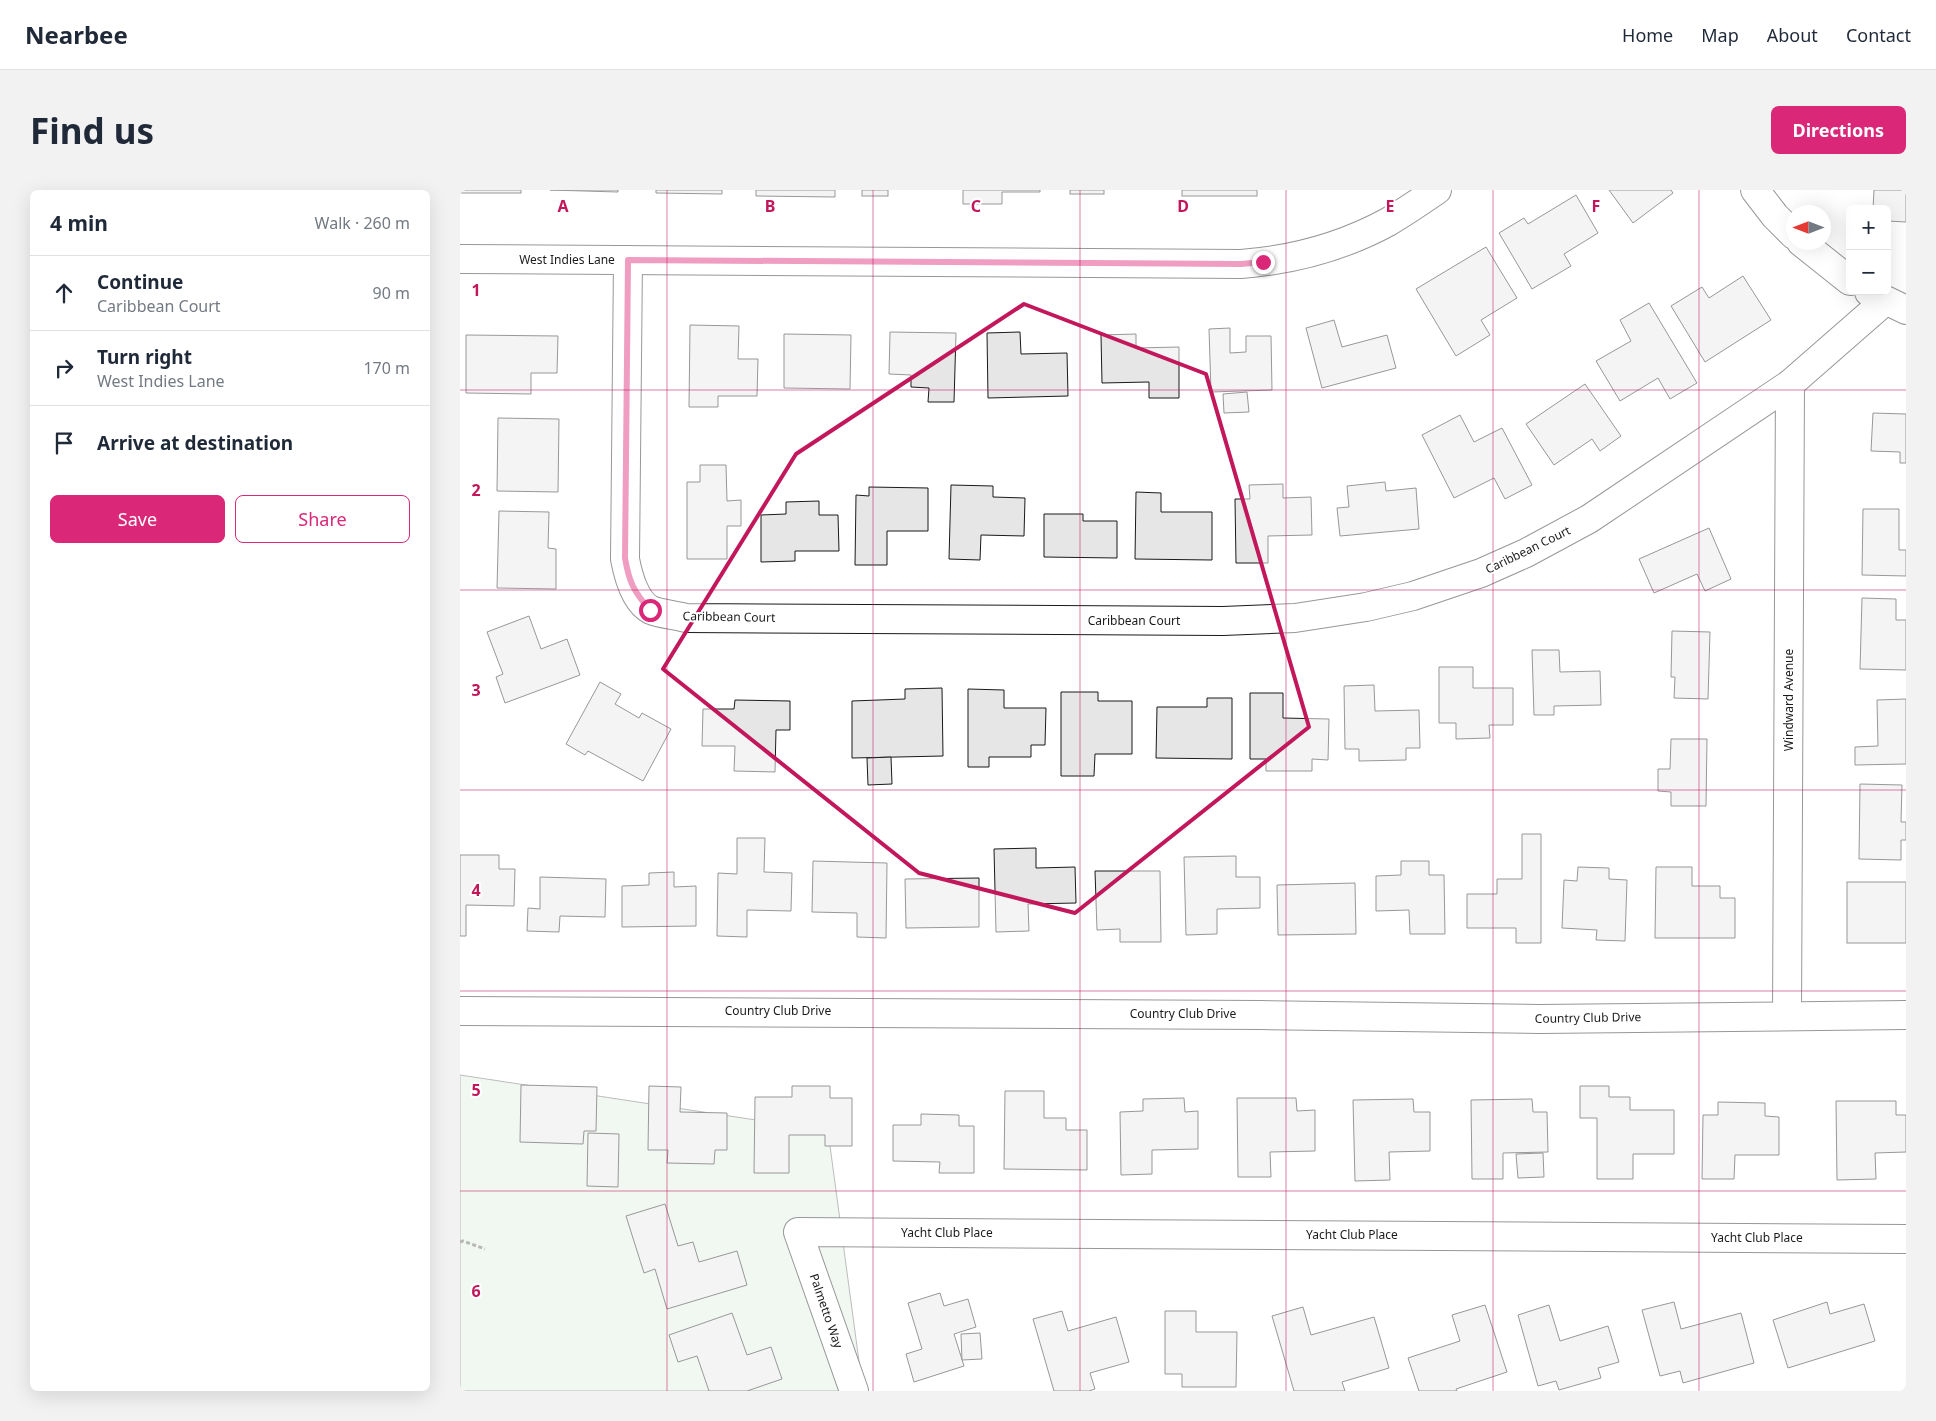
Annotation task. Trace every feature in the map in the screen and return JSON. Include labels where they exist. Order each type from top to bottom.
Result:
[{"type":"street","name":"West Indies Lane","points":[[460,259],[1231,264],[1263,262],[1307,255],[1349,241],[1389,222],[1436,190]]},
{"type":"street","points":[[1755,190],[1786,227]]},
{"type":"street","points":[[1811,250],[1846,278]]},
{"type":"street","name":"Caribbean Court","points":[[628,260],[625,558],[628,578],[637,595],[650,610],[686,618],[1223,621],[1295,618],[1366,607],[1430,590],[1482,573],[1526,553],[1589,519],[1790,384],[1886,301]]},
{"type":"street","name":"Windward Avenue","points":[[1787,1015],[1790,384]]},
{"type":"street","name":"Country Club Drive","points":[[460,1011],[1200,1014],[1540,1019],[1906,1015]]},
{"type":"street","name":"Yacht Club Place","points":[[798,1232],[1906,1239]]},
{"type":"street","name":"Palmetto Way","points":[[798,1232],[854,1391]]},
{"type":"path","points":[[460,1242],[463,1241],[485,1250]]},
{"type":"highlighted area","points":[[1024,304],[1206,374],[1309,727],[1075,913],[919,873],[663,669],[796,454]]},
{"type":"green space","points":[[460,1075],[828,1131],[863,1391],[460,1391]]},
{"type":"building","points":[[460,190],[521,190],[521,193],[460,193]]},
{"type":"building","points":[[550,190],[618,190],[618,192]]},
{"type":"building","points":[[656,190],[722,190],[722,194],[656,193]]},
{"type":"building","points":[[756,190],[835,190],[835,197],[756,196]]},
{"type":"building","points":[[862,190],[888,190],[888,196],[862,196]]},
{"type":"building","points":[[963,190],[1040,190],[1040,192],[1002,192],[1002,204],[963,204]]},
{"type":"building","points":[[1070,190],[1104,190],[1104,194],[1070,194]]},
{"type":"building","points":[[1182,190],[1257,190],[1257,196],[1182,196]]},
{"type":"building","points":[[1609,190],[1671,190],[1673,193],[1633,223]]},
{"type":"building","points":[[1874,190],[1906,190],[1906,222],[1891,221],[1891,205],[1873,205]]},
{"type":"building","points":[[1576,195],[1598,233],[1564,254],[1571,266],[1532,289],[1499,233],[1524,218],[1528,224]]},
{"type":"building","points":[[1486,247],[1517,298],[1481,320],[1490,335],[1456,356],[1416,289]]},
{"type":"building","points":[[1743,276],[1771,320],[1705,362],[1671,306],[1702,287],[1709,298]]},
{"type":"building","points":[[1649,303],[1697,383],[1670,399],[1658,378],[1620,401],[1596,361],[1631,341],[1620,320]]},
{"type":"building","points":[[1334,320],[1342,347],[1387,335],[1396,368],[1322,388],[1306,328]]},
{"type":"building","points":[[690,325],[739,326],[738,359],[758,359],[757,396],[718,396],[718,407],[689,407]]},
{"type":"building","points":[[1230,328],[1230,353],[1246,352],[1246,336],[1271,336],[1272,390],[1211,392],[1209,329]]},
{"type":"building","points":[[890,332],[956,333],[954,402],[928,402],[929,388],[911,387],[911,375],[889,374]]},
{"type":"building","points":[[1020,332],[1021,354],[1067,353],[1068,396],[988,398],[987,333]]},
{"type":"building","points":[[784,334],[851,335],[850,389],[784,388]]},
{"type":"building","points":[[1136,334],[1136,348],[1179,347],[1179,398],[1149,398],[1149,382],[1102,383],[1101,335]]},
{"type":"building","points":[[466,335],[558,336],[557,373],[531,373],[531,394],[466,393]]},
{"type":"building","points":[[1585,384],[1621,436],[1600,451],[1592,439],[1554,465],[1526,424]]},
{"type":"building","points":[[1247,392],[1249,412],[1224,413],[1223,394]]},
{"type":"building","points":[[1873,413],[1906,414],[1906,463],[1900,463],[1900,452],[1871,451]]},
{"type":"building","points":[[1460,415],[1474,442],[1502,428],[1532,485],[1505,499],[1494,478],[1454,498],[1422,435]]},
{"type":"building","points":[[498,418],[559,419],[558,492],[497,491]]},
{"type":"building","points":[[700,465],[726,465],[727,501],[741,500],[741,526],[727,526],[727,559],[687,559],[687,482],[700,482]]},
{"type":"building","points":[[1385,482],[1386,491],[1416,488],[1419,529],[1340,536],[1337,508],[1349,507],[1347,486]]},
{"type":"building","points":[[1283,484],[1283,498],[1311,497],[1312,535],[1268,536],[1268,563],[1236,563],[1235,499],[1250,499],[1249,485]]},
{"type":"building","points":[[951,485],[993,486],[993,497],[1025,498],[1024,536],[981,535],[980,560],[949,559]]},
{"type":"building","points":[[869,487],[928,488],[928,531],[887,531],[887,565],[855,565],[856,495],[869,496]]},
{"type":"building","points":[[1136,492],[1161,493],[1161,512],[1212,512],[1212,560],[1135,559]]},
{"type":"building","points":[[819,501],[819,515],[838,515],[839,551],[795,551],[795,561],[761,562],[761,515],[786,514],[786,502]]},
{"type":"building","points":[[1863,509],[1899,509],[1899,550],[1906,550],[1906,576],[1862,575]]},
{"type":"building","points":[[499,511],[549,512],[548,548],[556,549],[556,589],[497,588]]},
{"type":"building","points":[[1044,514],[1083,514],[1083,521],[1117,521],[1117,558],[1044,557]]},
{"type":"building","points":[[1709,528],[1731,579],[1705,591],[1697,574],[1654,593],[1639,559]]},
{"type":"building","points":[[1862,598],[1896,599],[1896,620],[1906,620],[1906,670],[1860,669]]},
{"type":"building","points":[[529,616],[541,649],[567,639],[580,675],[505,703],[496,677],[503,674],[487,632]]},
{"type":"building","points":[[1672,631],[1710,632],[1708,699],[1674,698],[1675,677],[1671,677]]},
{"type":"building","points":[[1532,650],[1559,650],[1560,672],[1600,671],[1601,705],[1554,706],[1554,715],[1534,715]]},
{"type":"building","points":[[1439,667],[1473,667],[1473,688],[1513,688],[1513,725],[1489,725],[1490,738],[1456,739],[1456,723],[1439,723]]},
{"type":"building","points":[[600,682],[621,694],[615,704],[639,718],[642,713],[671,729],[643,781],[588,751],[585,755],[566,744]]},
{"type":"building","points":[[1374,685],[1375,711],[1419,710],[1420,748],[1406,748],[1406,760],[1359,761],[1359,749],[1345,749],[1344,686]]},
{"type":"building","points":[[942,688],[943,756],[852,758],[852,701],[905,699],[905,689]]},
{"type":"building","points":[[968,689],[1004,690],[1004,708],[1046,708],[1045,745],[1031,745],[1031,757],[989,757],[989,767],[968,767]]},
{"type":"building","points":[[1061,692],[1098,692],[1098,701],[1132,701],[1132,754],[1095,754],[1094,776],[1061,776]]},
{"type":"building","points":[[1250,693],[1283,693],[1283,718],[1329,719],[1328,760],[1312,759],[1312,771],[1266,771],[1266,759],[1250,759]]},
{"type":"building","points":[[1207,698],[1232,698],[1232,759],[1156,758],[1157,707],[1207,707]]},
{"type":"building","points":[[1906,699],[1906,764],[1855,765],[1855,747],[1878,746],[1877,700]]},
{"type":"building","points":[[735,700],[790,701],[790,730],[776,730],[775,772],[734,771],[735,746],[702,746],[703,709],[734,709]]},
{"type":"building","points":[[1671,739],[1707,739],[1706,806],[1671,806],[1671,792],[1658,791],[1658,769],[1670,769]]},
{"type":"building","points":[[891,757],[892,784],[868,785],[867,758]]},
{"type":"building","points":[[1860,784],[1902,785],[1901,822],[1906,822],[1906,840],[1901,840],[1901,860],[1859,859]]},
{"type":"building","points":[[1522,834],[1541,834],[1541,943],[1516,943],[1516,928],[1467,928],[1467,894],[1497,894],[1497,879],[1522,879]]},
{"type":"building","points":[[737,838],[765,838],[764,872],[792,873],[791,911],[747,910],[747,937],[717,936],[718,873],[737,874]]},
{"type":"building","points":[[1036,848],[1036,868],[1075,867],[1076,903],[1028,904],[1029,931],[996,932],[994,849]]},
{"type":"building","points":[[460,855],[499,855],[499,869],[515,869],[514,906],[466,905],[466,936],[460,936]]},
{"type":"building","points":[[1236,856],[1236,877],[1260,877],[1260,908],[1217,909],[1217,934],[1186,935],[1184,857]]},
{"type":"building","points":[[813,861],[887,863],[886,938],[857,937],[857,913],[812,912]]},
{"type":"building","points":[[1401,861],[1429,861],[1429,875],[1444,875],[1445,934],[1410,934],[1409,910],[1376,911],[1376,876],[1401,875]]},
{"type":"building","points":[[1578,867],[1609,868],[1609,879],[1627,880],[1625,941],[1596,940],[1597,930],[1562,928],[1564,880],[1577,881]]},
{"type":"building","points":[[1656,867],[1692,867],[1692,886],[1720,886],[1720,898],[1735,898],[1735,938],[1655,938]]},
{"type":"building","points":[[1095,871],[1160,871],[1161,942],[1120,942],[1120,929],[1097,930]]},
{"type":"building","points":[[674,872],[674,887],[696,886],[696,926],[622,927],[622,886],[649,885],[649,873]]},
{"type":"building","points":[[540,877],[606,879],[605,917],[560,916],[559,932],[527,931],[528,908],[540,909]]},
{"type":"building","points":[[979,878],[979,927],[906,928],[905,879]]},
{"type":"building","points":[[1847,882],[1906,882],[1906,943],[1847,943]]},
{"type":"building","points":[[1355,883],[1356,934],[1278,935],[1277,885]]},
{"type":"building","points":[[521,1085],[597,1087],[596,1131],[584,1131],[583,1144],[520,1142]]},
{"type":"building","points":[[649,1086],[681,1087],[680,1112],[727,1113],[727,1150],[715,1150],[714,1164],[667,1163],[668,1150],[648,1150]]},
{"type":"building","points":[[792,1086],[830,1086],[830,1098],[852,1098],[852,1146],[825,1146],[825,1135],[789,1135],[789,1173],[754,1173],[755,1097],[792,1097]]},
{"type":"building","points":[[1580,1086],[1609,1086],[1609,1097],[1630,1097],[1630,1110],[1674,1110],[1674,1154],[1633,1154],[1633,1179],[1597,1179],[1597,1118],[1580,1118]]},
{"type":"building","points":[[1005,1091],[1044,1091],[1044,1118],[1066,1118],[1066,1130],[1087,1130],[1087,1170],[1004,1169]]},
{"type":"building","points":[[1184,1098],[1185,1112],[1198,1111],[1198,1149],[1152,1150],[1152,1174],[1121,1175],[1120,1112],[1143,1111],[1143,1099]]},
{"type":"building","points":[[1237,1098],[1296,1098],[1297,1111],[1315,1110],[1315,1151],[1270,1152],[1271,1177],[1238,1177]]},
{"type":"building","points":[[1413,1099],[1414,1112],[1430,1112],[1430,1151],[1389,1152],[1390,1180],[1355,1181],[1353,1100]]},
{"type":"building","points":[[1532,1099],[1533,1112],[1547,1112],[1548,1152],[1503,1153],[1503,1179],[1472,1179],[1471,1100]]},
{"type":"building","points":[[1836,1101],[1896,1101],[1896,1115],[1906,1115],[1906,1152],[1875,1153],[1876,1179],[1837,1180]]},
{"type":"building","points":[[1718,1102],[1765,1103],[1765,1116],[1779,1117],[1779,1155],[1735,1155],[1734,1179],[1702,1179],[1703,1115],[1718,1115]]},
{"type":"building","points":[[921,1114],[959,1115],[959,1126],[974,1126],[974,1173],[939,1173],[940,1162],[893,1161],[893,1125],[921,1125]]},
{"type":"building","points":[[588,1133],[619,1134],[618,1187],[587,1186]]},
{"type":"building","points":[[1543,1153],[1544,1177],[1518,1178],[1516,1154]]},
{"type":"building","points":[[665,1204],[678,1246],[693,1242],[699,1262],[737,1251],[747,1285],[667,1309],[655,1269],[644,1273],[626,1216]]},
{"type":"building","points":[[940,1293],[944,1306],[968,1299],[976,1327],[954,1334],[964,1366],[914,1382],[906,1354],[922,1349],[908,1303]]},
{"type":"building","points":[[1674,1302],[1681,1329],[1741,1313],[1754,1363],[1683,1383],[1680,1371],[1660,1376],[1642,1310]]},
{"type":"building","points":[[1827,1302],[1830,1314],[1864,1304],[1875,1341],[1788,1368],[1773,1320]]},
{"type":"building","points":[[1485,1305],[1507,1372],[1456,1389],[1457,1391],[1419,1391],[1408,1358],[1460,1341],[1452,1315]]},
{"type":"building","points":[[1549,1305],[1560,1341],[1608,1326],[1619,1362],[1598,1368],[1601,1378],[1559,1390],[1556,1381],[1538,1386],[1518,1315]]},
{"type":"building","points":[[1303,1307],[1311,1335],[1374,1317],[1389,1368],[1342,1382],[1345,1391],[1294,1391],[1272,1316]]},
{"type":"building","points":[[1062,1311],[1068,1331],[1116,1317],[1129,1362],[1090,1373],[1095,1389],[1089,1391],[1054,1391],[1033,1319]]},
{"type":"building","points":[[1165,1311],[1196,1311],[1196,1332],[1237,1332],[1236,1387],[1182,1387],[1182,1374],[1165,1374]]},
{"type":"building","points":[[732,1313],[747,1355],[771,1347],[782,1379],[747,1391],[709,1391],[697,1356],[678,1362],[669,1335]]},
{"type":"building","points":[[980,1333],[982,1359],[962,1360],[961,1334]]},
{"type":"route","points":[[650,610],[637,595],[628,578],[625,558],[628,260],[1241,264],[1263,262]]}]
